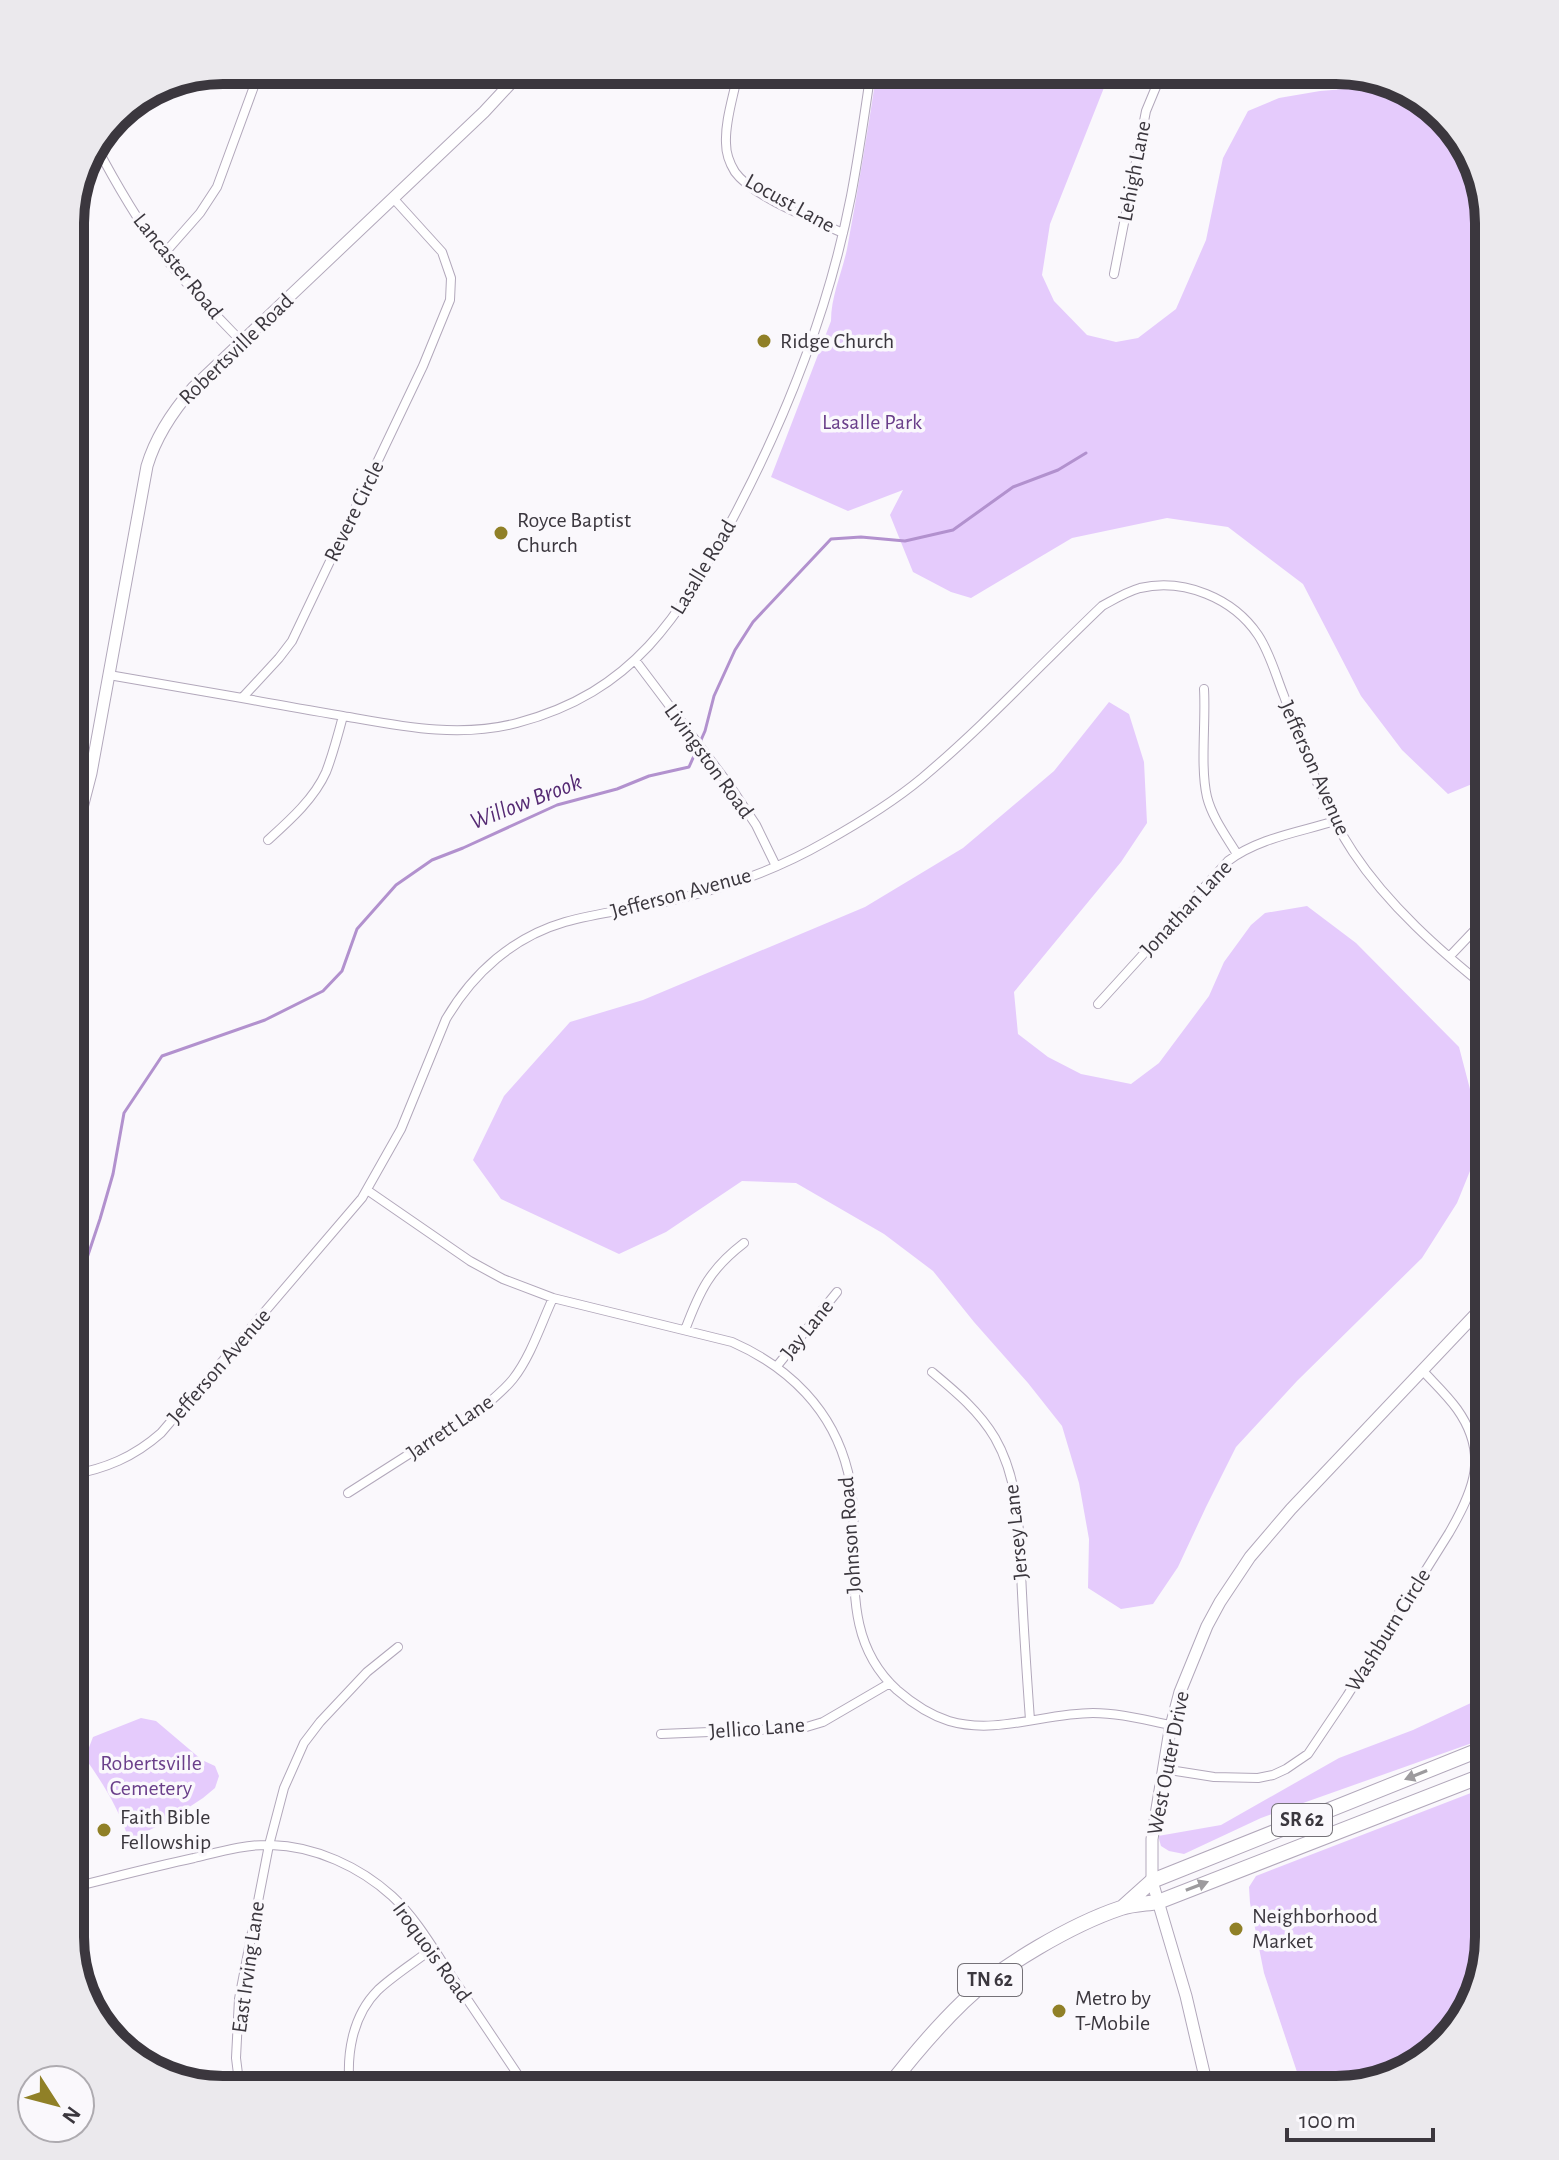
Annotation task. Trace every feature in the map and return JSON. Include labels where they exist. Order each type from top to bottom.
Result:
[{"type":"highway","name":"SR 62","points":[[1123,1907],[1152,1881],[1475,1752]]},
{"type":"highway","name":"SR 62","points":[[1123,1907],[1158,1902],[1475,1778]]},
{"type":"highway","name":"TN 62","points":[[898,2076],[937,2028],[995,1975],[1064,1933],[1123,1907]]},
{"type":"street","points":[[163,255],[200,213],[217,187],[255,84]]},
{"type":"street","name":"Robertsville Road","points":[[84,800],[147,466],[153,446],[169,417],[193,388],[510,84]]},
{"type":"street","name":"Locust Lane","points":[[736,84],[726,142],[728,158],[736,172],[759,192],[843,233]]},
{"type":"street","name":"Lasalle Road","points":[[242,698],[426,730],[484,729],[517,723],[581,698],[635,660],[655,641],[693,588],[763,461],[788,406],[815,332],[843,233],[869,84]]},
{"type":"street","name":"Lehigh Lane","points":[[1114,274],[1146,111],[1157,84]]},
{"type":"street","name":"Lancaster Road","points":[[102,156],[163,255],[200,300],[242,342]]},
{"type":"street","name":"Revere Circle","points":[[242,698],[292,641],[423,366],[450,300],[451,278],[442,252],[393,198]]},
{"type":"street","name":"Jefferson Avenue","points":[[84,1472],[129,1457],[161,1433],[325,1244],[367,1190],[401,1129],[446,1019],[486,967],[510,948],[549,927],[690,896],[776,866],[822,844],[899,796],[941,762],[1102,606],[1124,594],[1142,588],[1171,586],[1196,590],[1221,601],[1248,622],[1266,651],[1315,776],[1353,852],[1379,886],[1475,978]]},
{"type":"street","name":"Livingston Road","points":[[635,660],[730,786],[756,825],[776,866]]},
{"type":"street","points":[[109,675],[242,698]]},
{"type":"street","points":[[1204,689],[1204,778],[1207,797],[1237,854]]},
{"type":"street","points":[[268,840],[316,789],[331,759],[343,716]]},
{"type":"street","name":"Jonathan Lane","points":[[1098,1004],[1207,882],[1237,854],[1261,843],[1335,821]]},
{"type":"street","points":[[1450,956],[1475,930]]},
{"type":"street","name":"Johnson Road","points":[[367,1190],[470,1261],[503,1279],[553,1298],[732,1342],[777,1366],[813,1398],[838,1441],[848,1471],[858,1625],[877,1667],[890,1683],[919,1707],[949,1721],[984,1727],[1093,1713],[1124,1715],[1171,1725]]},
{"type":"street","points":[[685,1330],[699,1294],[713,1272],[744,1243]]},
{"type":"street","name":"Jay Lane","points":[[777,1366],[837,1292]]},
{"type":"street","name":"Jarrett Lane","points":[[348,1493],[486,1405],[505,1388],[524,1361],[553,1298]]},
{"type":"street","name":"West Outer Drive","points":[[1205,2076],[1186,1996],[1152,1881],[1152,1839],[1171,1725],[1180,1692],[1212,1618],[1239,1571],[1291,1509],[1475,1315]]},
{"type":"street","name":"Washburn Circle","points":[[1163,1769],[1245,1779],[1273,1775],[1308,1754],[1347,1696],[1443,1542],[1473,1485],[1473,1443],[1465,1423],[1456,1407],[1423,1371]]},
{"type":"street","name":"Jersey Lane","points":[[932,1372],[966,1401],[984,1422],[996,1440],[1012,1479],[1018,1521],[1030,1720]]},
{"type":"street","name":"East Irving Lane","points":[[238,2076],[236,2058],[239,1999],[269,1845],[284,1788],[304,1743],[320,1722],[367,1672],[398,1647]]},
{"type":"street","name":"Jellico Lane","points":[[661,1734],[803,1728],[823,1722],[890,1683]]},
{"type":"street","name":"Iroquois Road","points":[[84,1885],[227,1850],[269,1845],[322,1855],[346,1865],[393,1897],[433,1948],[519,2076]]},
{"type":"street","points":[[348,2076],[352,2036],[368,2002],[433,1948]]},
{"type":"green space","name":"Lasalle Park","points":[[875,84],[1105,84],[1050,224],[1042,275],[1054,301],[1087,335],[1116,342],[1138,338],[1176,309],[1206,240],[1223,158],[1248,111],[1279,98],[1365,87],[1397,98],[1434,125],[1446,138],[1464,170],[1474,205],[1475,783],[1448,794],[1402,750],[1361,696],[1303,584],[1228,527],[1167,518],[1072,538],[971,598],[951,592],[913,572],[890,515],[903,490],[848,511],[771,477],[831,321]]},
{"type":"green space","points":[[1109,702],[1129,714],[1144,762],[1147,823],[1121,862],[1014,992],[1018,1034],[1048,1057],[1081,1074],[1131,1084],[1159,1063],[1209,996],[1224,962],[1251,925],[1265,913],[1307,906],[1356,943],[1459,1047],[1475,1108],[1475,1159],[1457,1203],[1422,1258],[1297,1381],[1236,1447],[1178,1567],[1153,1604],[1121,1609],[1088,1588],[1089,1539],[1079,1483],[1062,1426],[933,1271],[884,1234],[796,1183],[742,1181],[666,1232],[619,1254],[501,1199],[473,1160],[504,1096],[570,1022],[643,1000],[865,907],[963,848],[1054,771]]},
{"type":"green space","points":[[1475,1700],[1475,1742],[1261,1818],[1184,1854],[1161,1846],[1158,1836],[1221,1825],[1339,1758],[1413,1730]]},
{"type":"green space","name":"Robertsville Cemetery","points":[[141,1718],[156,1721],[202,1760],[215,1766],[219,1776],[215,1788],[203,1798],[168,1821],[129,1840],[121,1818],[85,1758],[93,1737]]},
{"type":"green space","points":[[1475,1791],[1474,1955],[1464,1990],[1446,2022],[1421,2047],[1389,2065],[1354,2075],[1298,2076],[1264,1973],[1250,1903],[1249,1887],[1256,1876]]},
{"type":"waterway","name":"Willow Brook","points":[[84,1267],[113,1174],[124,1113],[162,1056],[265,1020],[323,991],[342,971],[357,929],[396,885],[432,860],[557,805],[617,789],[649,776],[689,767],[705,731],[714,696],[735,650],[753,622],[831,539],[861,537],[905,541],[953,530],[1013,487],[1058,470],[1086,453]]},
{"type":"place","name":"Ridge Church","points":[[764,341]]},
{"type":"place","name":"Royce Baptist Church","points":[[501,533]]},
{"type":"place","name":"Faith Bible Fellowship","points":[[104,1830]]},
{"type":"place","name":"Neighborhood Market","points":[[1236,1929]]},
{"type":"place","name":"Metro by T-Mobile","points":[[1059,2011]]}]
